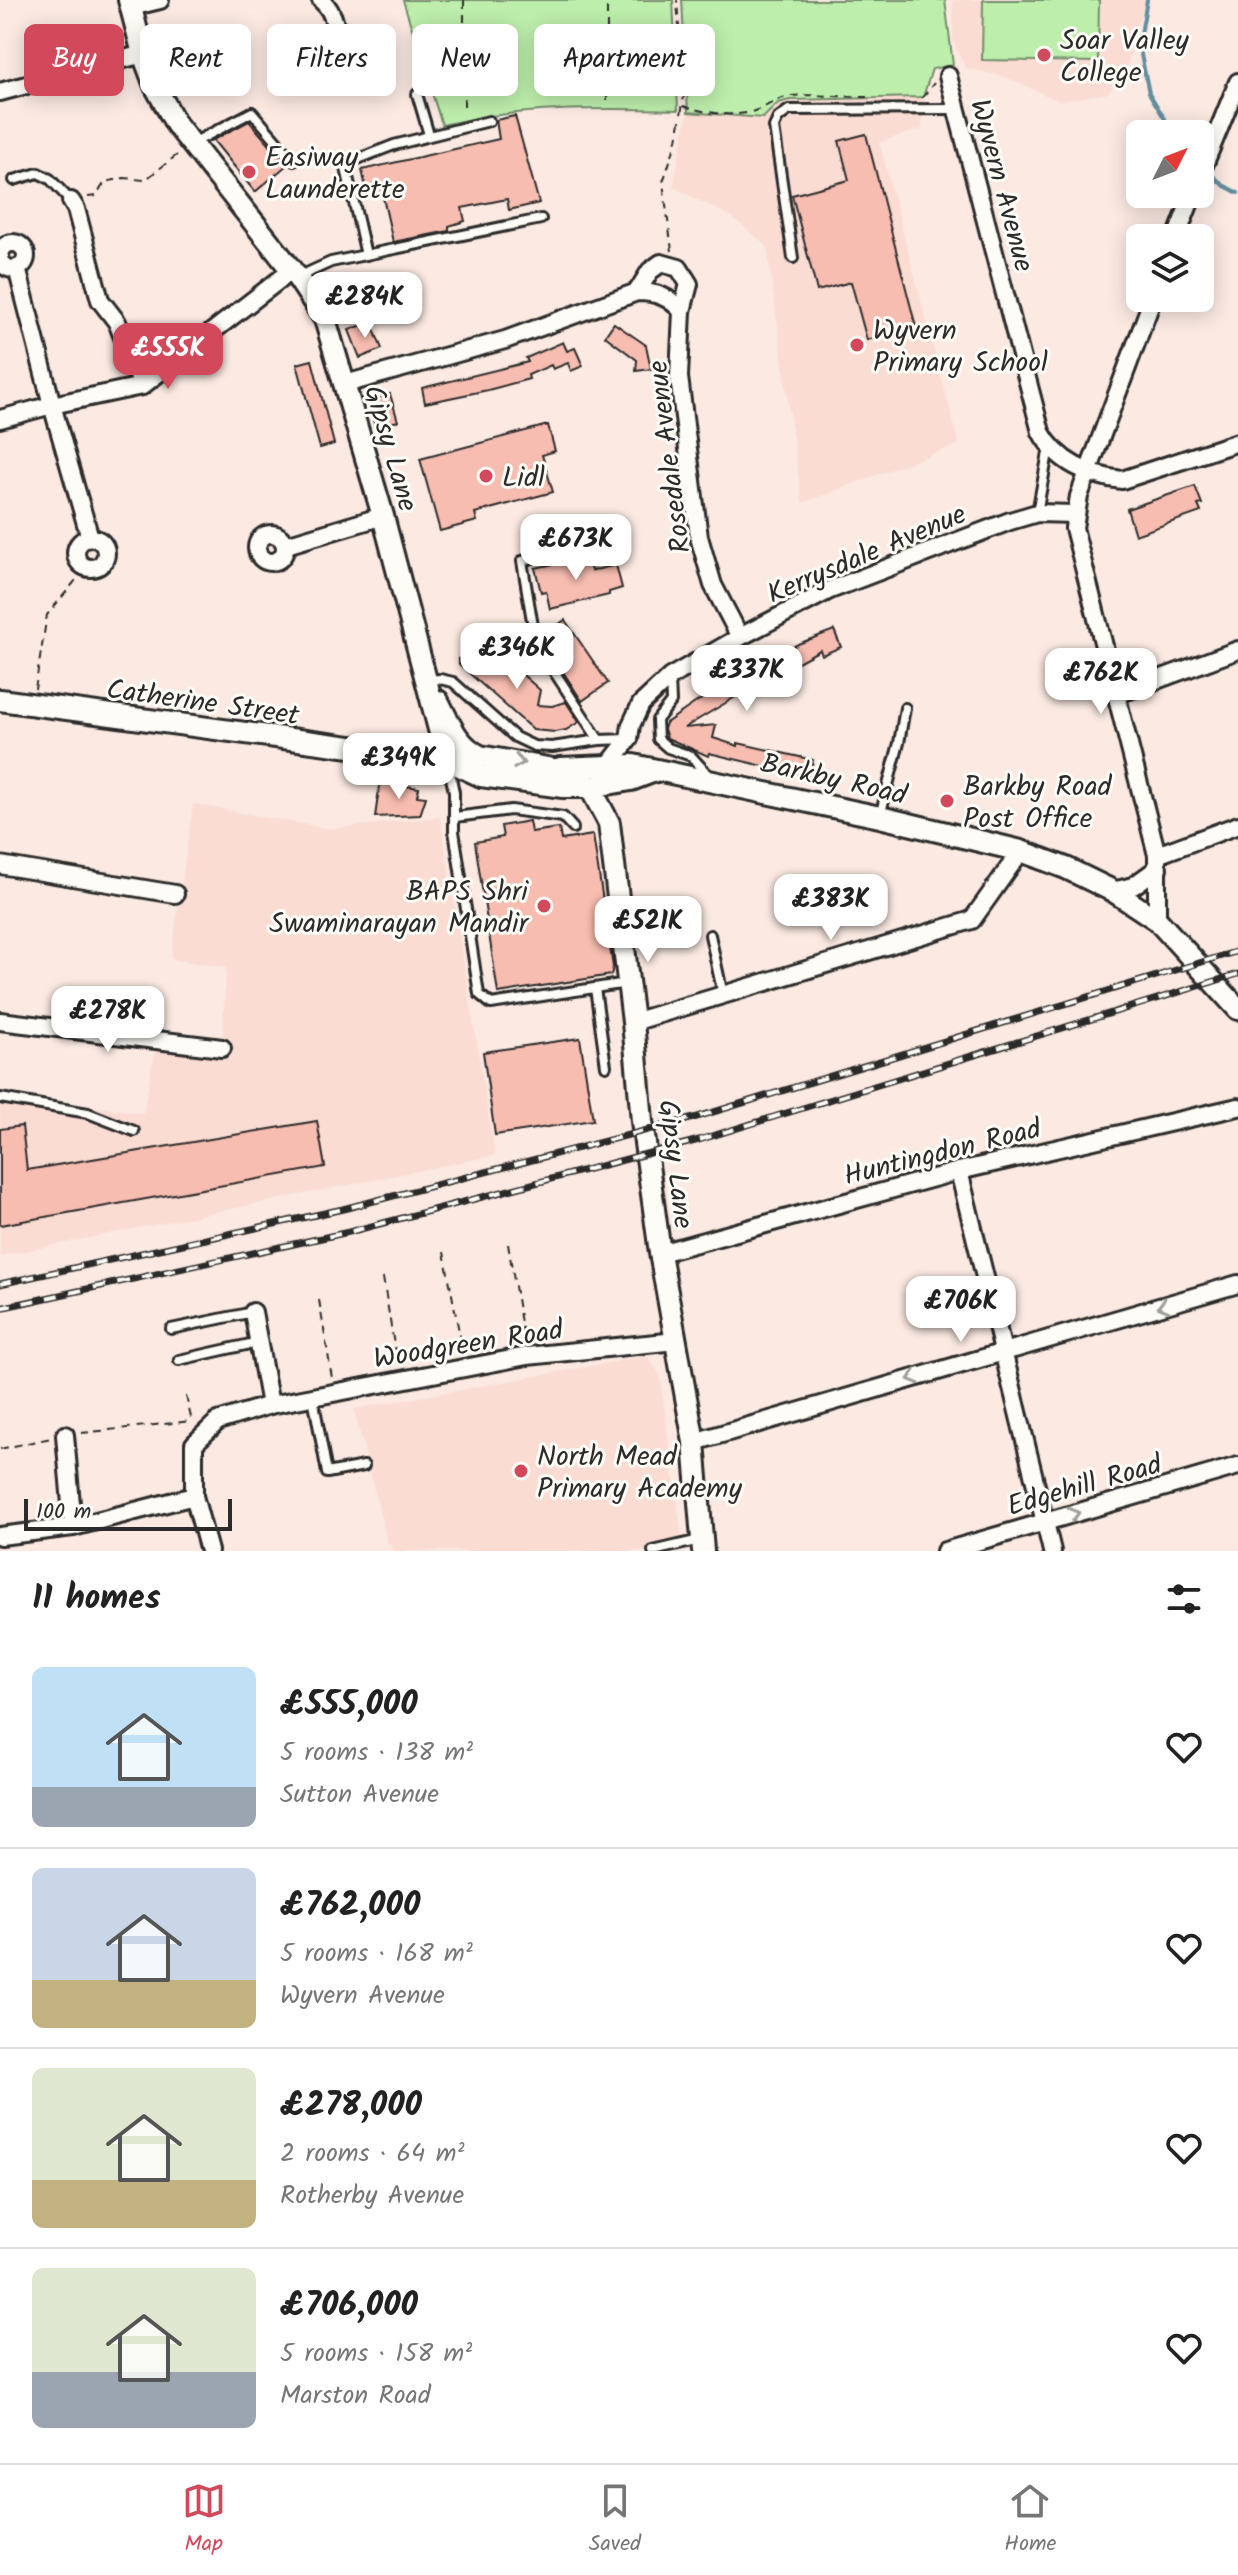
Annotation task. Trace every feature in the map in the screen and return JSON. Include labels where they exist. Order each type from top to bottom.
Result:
[{"type":"street","points":[[130,4],[160,0]]},
{"type":"street","points":[[321,0],[330,8],[334,24]]},
{"type":"street","name":"Gipsy Lane","points":[[130,4],[140,42]]},
{"type":"street","points":[[0,92],[140,55]]},
{"type":"street","name":"Wyvern Avenue","points":[[948,76],[1041,432],[1049,447]]},
{"type":"street","points":[[1214,141],[1233,105],[1238,82]]},
{"type":"street","name":"Gipsy Lane","points":[[160,96],[184,149],[294,274],[325,319],[383,516],[402,559],[433,715],[447,760]]},
{"type":"street","points":[[71,201],[76,209],[100,300],[117,322],[142,386]]},
{"type":"street","points":[[2,243],[2,263],[9,268],[17,268],[90,538],[81,542],[76,551],[78,561],[86,568]]},
{"type":"street","points":[[637,292],[650,271],[661,263],[669,265]]},
{"type":"street","name":"Rosedale Avenue","points":[[669,265],[679,268],[689,284],[682,311],[679,377],[699,537],[713,585],[740,637]]},
{"type":"street","points":[[0,419],[142,386],[294,274]]},
{"type":"street","points":[[345,384],[505,340],[637,292],[670,298],[682,311]]},
{"type":"street","points":[[1148,312],[1088,472],[1075,514],[1074,528],[1158,862],[1157,920]]},
{"type":"street","points":[[1049,447],[1061,458],[1088,472],[1122,480],[1238,442]]},
{"type":"street","name":"Kerrysdale Avenue","points":[[590,787],[629,739],[631,725],[641,704],[670,677],[740,637],[830,590],[1037,513],[1075,514]]},
{"type":"street","points":[[286,545],[383,516]]},
{"type":"street","points":[[1116,695],[1238,650]]},
{"type":"street","name":"Gipsy Lane","points":[[427,680],[460,743],[480,756],[560,768],[579,777],[590,787],[607,816],[660,1253],[694,1442],[702,1546]]},
{"type":"street","name":"Catherine Street","points":[[0,700],[447,760]]},
{"type":"street","points":[[397,755],[423,738],[433,715]]},
{"type":"street","points":[[629,739],[655,771]]},
{"type":"street","points":[[447,760],[480,756]]},
{"type":"street","points":[[447,760],[481,776],[563,787],[590,787]]},
{"type":"street","points":[[560,768],[610,764],[633,765],[655,771]]},
{"type":"street","name":"Barkby Road","points":[[590,787],[631,780],[655,771],[714,780],[1021,851],[1113,891],[1157,920],[1238,1009]]},
{"type":"street","points":[[607,816],[614,801],[631,780]]},
{"type":"street","points":[[1113,891],[1133,886],[1158,862],[1238,825]]},
{"type":"street","points":[[633,1022],[972,920],[1021,851]]},
{"type":"street","points":[[0,865],[175,894]]},
{"type":"street","points":[[0,1021],[222,1048]]},
{"type":"street","name":"Huntingdon Road","points":[[660,1253],[959,1171],[1238,1107]]},
{"type":"street","points":[[959,1171],[1001,1353],[1052,1551]]},
{"type":"street","points":[[694,1442],[1238,1284]]},
{"type":"street","points":[[253,1312],[270,1405]]},
{"type":"street","name":"Woodgreen Road","points":[[194,1444],[218,1421],[270,1405],[527,1356],[676,1341]]},
{"type":"street","points":[[65,1435],[73,1527]]},
{"type":"street","points":[[194,1444],[194,1496],[209,1551]]},
{"type":"street","name":"Edgehill Road","points":[[945,1551],[1238,1466]]},
{"type":"street","points":[[0,1536],[73,1527],[194,1496]]},
{"type":"lane","points":[[418,96],[429,135]]},
{"type":"lane","points":[[793,258],[774,127],[778,118],[789,110],[956,109]]},
{"type":"lane","points":[[184,149],[252,112],[294,161]]},
{"type":"lane","points":[[366,255],[345,164],[394,145],[489,121]]},
{"type":"lane","points":[[14,180],[38,173],[50,179],[71,201]]},
{"type":"lane","points":[[294,274],[331,262],[541,219]]},
{"type":"lane","points":[[1037,513],[1049,447]]},
{"type":"lane","points":[[591,541],[522,561],[536,644],[599,740]]},
{"type":"lane","points":[[670,677],[671,702],[657,720],[658,739],[668,748],[691,756],[714,780]]},
{"type":"lane","points":[[427,680],[453,682],[515,737],[534,746],[629,739]]},
{"type":"lane","points":[[880,817],[905,708]]},
{"type":"lane","points":[[447,760],[454,831],[482,998],[491,1004],[628,983]]},
{"type":"lane","points":[[455,817],[511,810],[563,817],[573,828]]},
{"type":"lane","points":[[710,935],[723,995]]},
{"type":"lane","points":[[595,988],[606,1066]]},
{"type":"lane","points":[[0,1098],[88,1113],[134,1131]]},
{"type":"lane","points":[[171,1329],[253,1312]]},
{"type":"lane","points":[[179,1360],[259,1342]]},
{"type":"lane","points":[[313,1397],[327,1473],[364,1466]]},
{"type":"lane","points":[[653,1551],[702,1546]]},
{"type":"path","points":[[464,0],[464,111]]},
{"type":"path","points":[[607,0],[607,100]]},
{"type":"path","points":[[669,265],[673,246],[663,182],[677,140],[684,96],[677,0]]},
{"type":"path","points":[[71,201],[96,196],[105,182],[124,178],[145,180],[184,149]]},
{"type":"path","points":[[32,706],[47,615],[86,568]]},
{"type":"path","points":[[508,1244],[527,1356]]},
{"type":"path","points":[[444,1252],[466,1368]]},
{"type":"path","points":[[383,1278],[400,1380]]},
{"type":"path","points":[[319,1300],[335,1393]]},
{"type":"path","points":[[186,1396],[194,1444]]},
{"type":"path","points":[[0,1449],[65,1435],[192,1421]]},
{"type":"shaded area","name":"Soar Valley College","points":[[953,0],[1147,0],[1135,31],[1127,68],[1108,93],[1059,101],[1006,77],[966,68],[953,42]]},
{"type":"shaded area","name":"Wyvern Primary School","points":[[923,97],[922,129],[879,142],[959,444],[802,503],[767,246],[732,217],[673,187],[688,112],[763,118],[778,103],[790,100]]},
{"type":"shaded area","points":[[193,804],[329,829],[440,817],[495,1155],[0,1256],[0,1094],[143,1113],[156,1047],[222,1053],[226,967],[171,959]]},
{"type":"shaded area","name":"North Mead Primary Academy","points":[[647,1356],[660,1375],[686,1551],[395,1551],[387,1541],[354,1409]]},
{"type":"green space","points":[[403,0],[673,0],[674,24],[534,24],[534,96],[677,96],[678,110],[529,112],[442,125],[433,96],[518,96],[518,24],[412,24],[412,29]]},
{"type":"green space","points":[[682,0],[945,0],[953,65],[932,69],[923,97],[790,100],[778,103],[763,118],[688,112],[687,96],[715,96],[715,24],[683,24]]},
{"type":"green space","points":[[983,0],[1099,0],[1098,62],[982,60]]},
{"type":"building","points":[[515,116],[539,203],[509,210],[507,199],[462,208],[465,221],[449,226],[449,231],[393,242],[382,193],[368,196],[362,170],[499,139],[496,120]]},
{"type":"building","points":[[249,121],[287,165],[255,192],[213,140]]},
{"type":"building","points":[[866,134],[916,327],[867,340],[851,282],[817,291],[792,195],[849,180],[839,141]]},
{"type":"building","points":[[371,322],[382,349],[360,358],[349,330]]},
{"type":"building","points":[[614,323],[646,345],[651,369],[636,371],[637,360],[605,336]]},
{"type":"building","points":[[563,342],[567,351],[575,348],[583,366],[571,371],[568,363],[553,369],[551,365],[528,375],[529,379],[425,403],[422,388],[528,362],[526,358]]},
{"type":"building","points":[[312,360],[334,444],[320,448],[297,364]]},
{"type":"building","points":[[390,394],[398,421],[375,427],[368,400]]},
{"type":"building","name":"Lidl","points":[[548,425],[555,451],[542,455],[553,492],[475,513],[477,521],[440,531],[420,459]]},
{"type":"building","points":[[1195,486],[1202,504],[1198,505],[1201,512],[1135,535],[1127,509]]},
{"type":"building","points":[[587,557],[591,571],[616,565],[622,588],[609,592],[609,595],[550,609],[546,591],[541,592],[535,568]]},
{"type":"building","points":[[565,620],[608,683],[582,701],[543,641],[542,636]]},
{"type":"building","points":[[834,630],[841,647],[822,655],[820,650],[684,728],[716,725],[713,738],[738,746],[738,743],[813,760],[810,777],[709,753],[708,756],[667,738],[666,723],[695,703],[798,644]]},
{"type":"building","points":[[505,645],[512,655],[506,660],[540,690],[537,705],[552,706],[566,702],[579,722],[555,732],[533,730],[459,664],[459,658]]},
{"type":"building","points":[[380,782],[419,788],[417,796],[426,797],[420,815],[375,817]]},
{"type":"building","name":"BAPS Shri Swaminarayan Mandir","points":[[529,821],[531,832],[559,828],[561,840],[593,835],[613,967],[611,975],[498,993],[475,842],[503,837],[501,826]]},
{"type":"building","points":[[580,1038],[593,1120],[495,1135],[483,1052]]},
{"type":"building","points":[[317,1121],[325,1167],[0,1225],[0,1129],[22,1126],[27,1170]]},
{"type":"waterway","points":[[1147,0],[1139,45],[1149,93],[1165,120]]},
{"type":"waterway","points":[[1214,177],[1238,193]]},
{"type":"railway","points":[[0,1284],[343,1209],[694,1118],[1238,951]]},
{"type":"railway","points":[[0,1308],[349,1232],[699,1140],[1238,974]]},
{"type":"place","name":"Soar Valley College","points":[[1044,55]]},
{"type":"place","name":"Easiway Launderette","points":[[249,172]]},
{"type":"place","name":"Wyvern Primary School","points":[[857,345]]},
{"type":"place","name":"Lidl","points":[[486,476]]},
{"type":"place","name":"Barkby Road Post Office","points":[[947,801]]},
{"type":"place","name":"BAPS Shri Swaminarayan Mandir","points":[[544,906]]},
{"type":"place","name":"North Mead Primary Academy","points":[[521,1471]]}]
